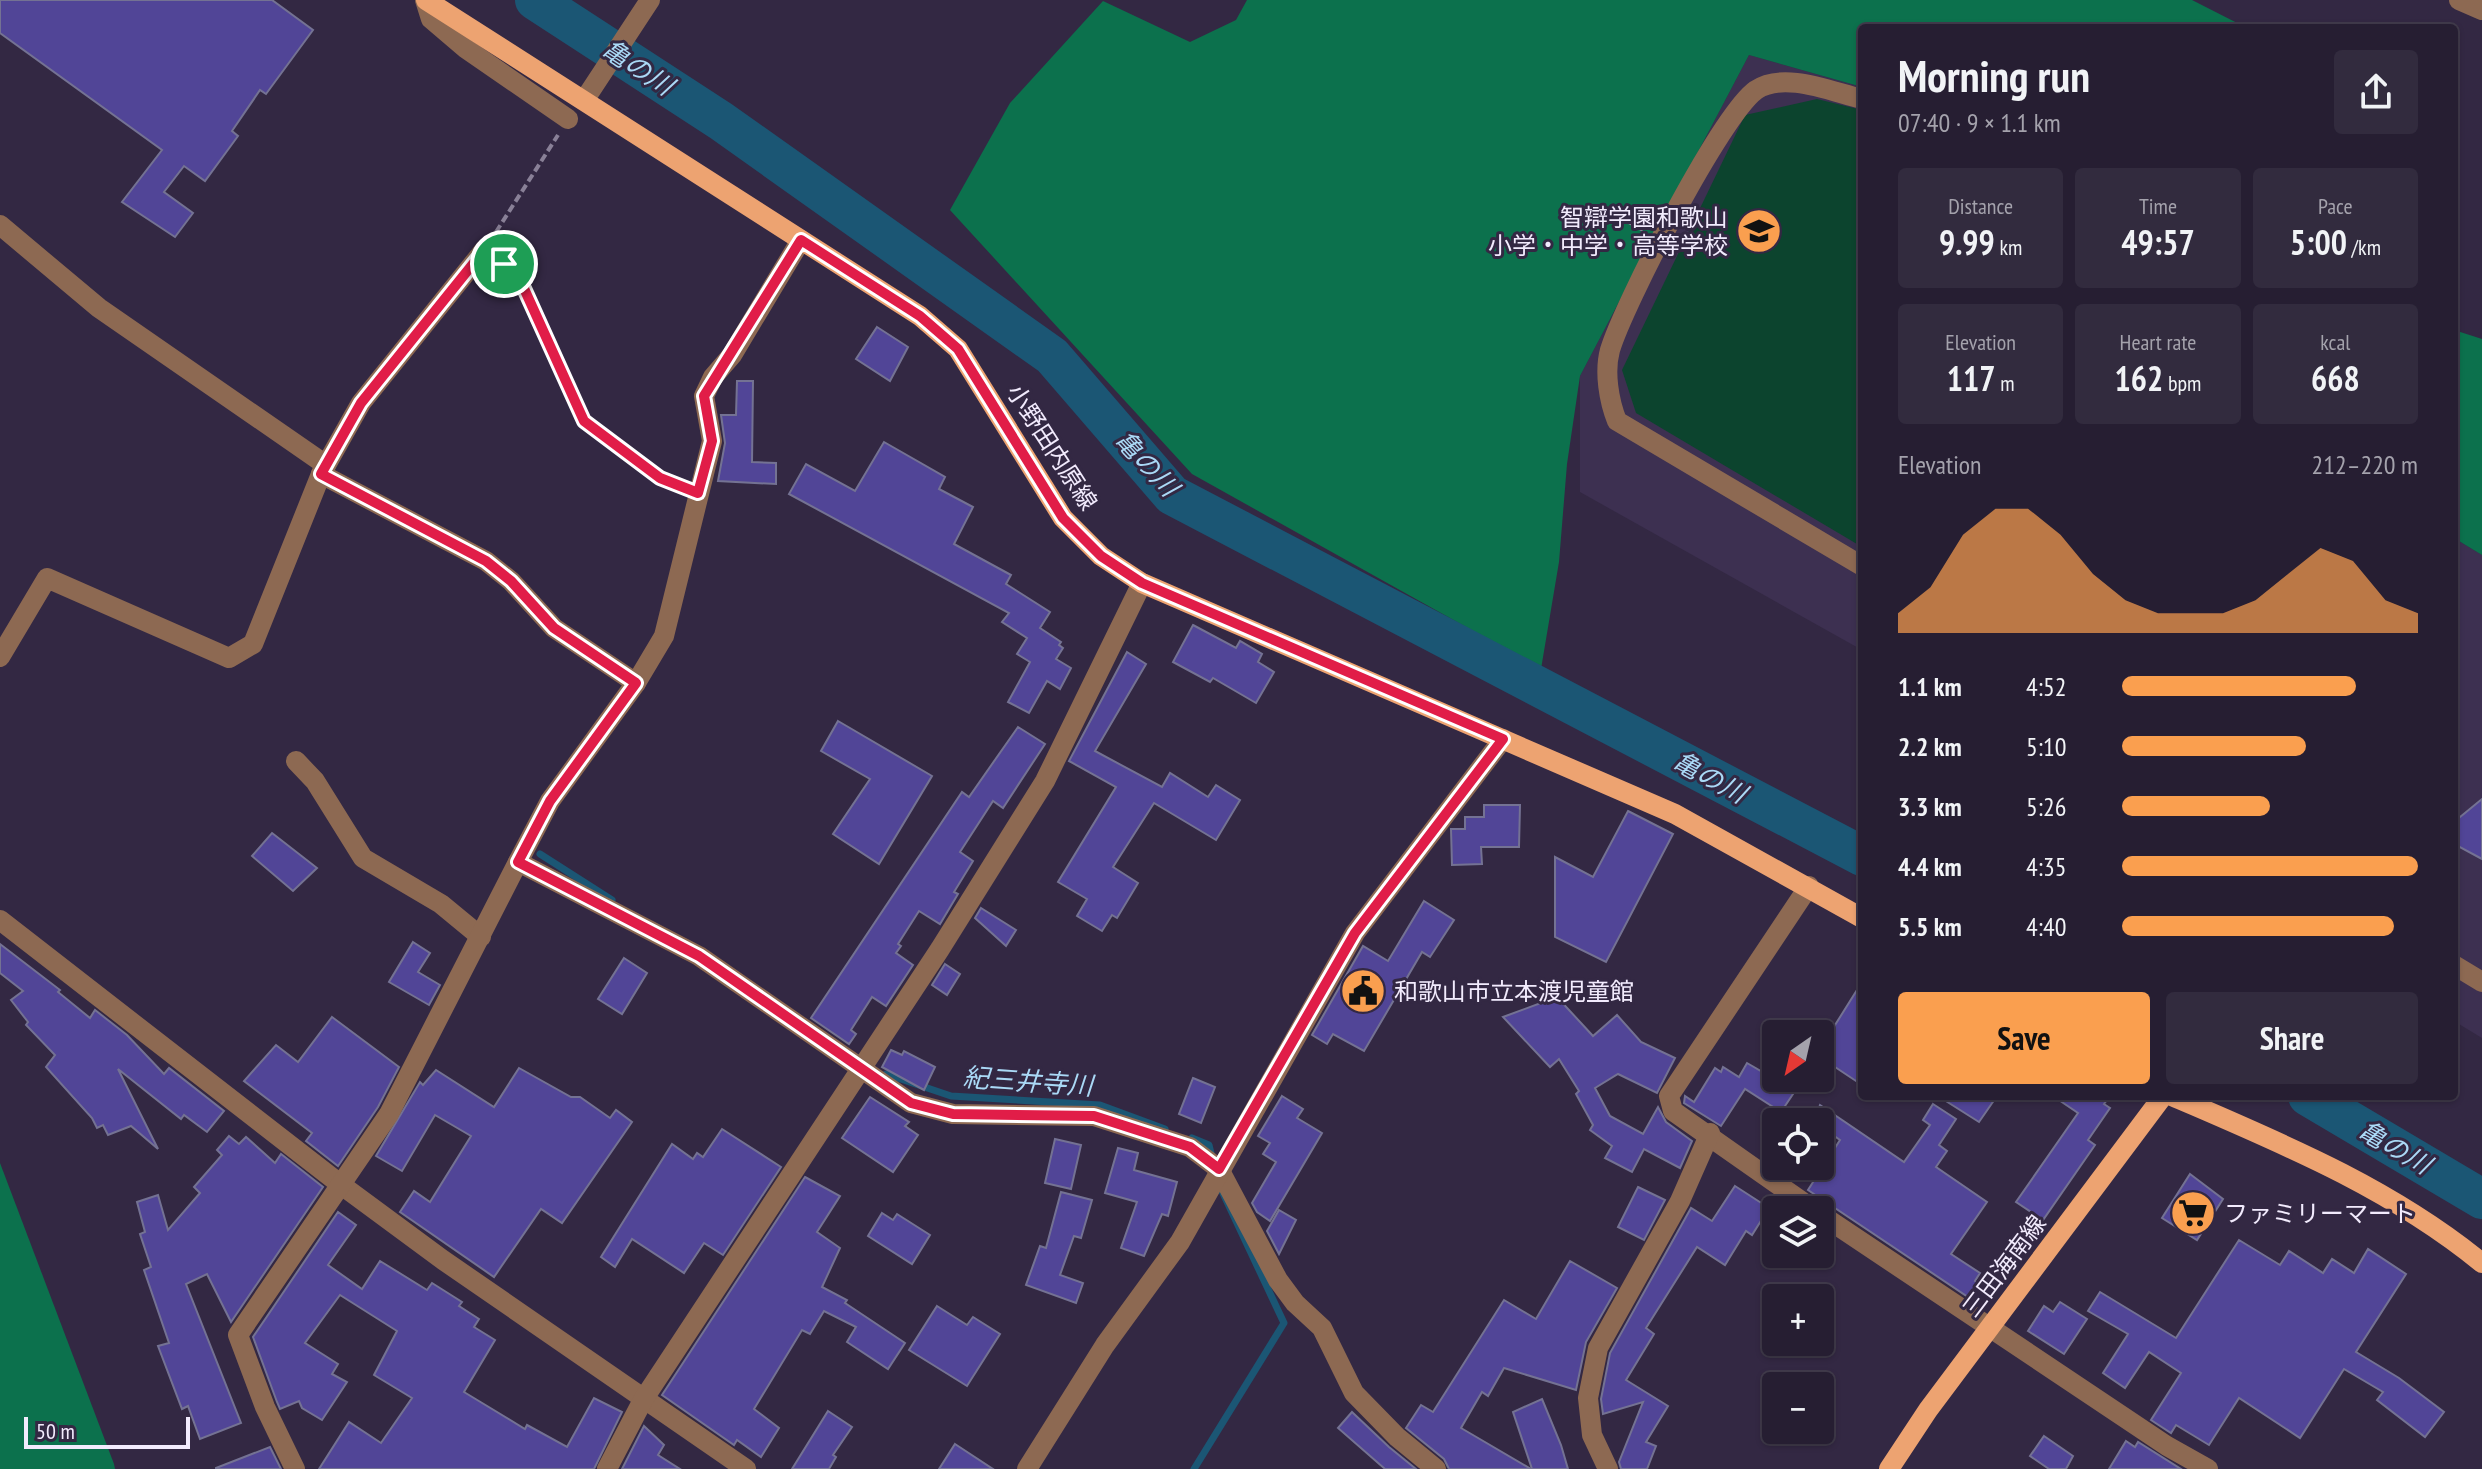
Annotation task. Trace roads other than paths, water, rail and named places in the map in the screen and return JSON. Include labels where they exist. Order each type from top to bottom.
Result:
[{"type":"main road","name":"小野田内原線","points":[[425,0],[589,92],[801,240],[920,316],[958,349],[1063,518],[1101,556],[1142,583],[1675,814],[1858,916]]},
{"type":"main road","name":"三田海南線","points":[[1889,1469],[1991,1326],[2160,1100]]},
{"type":"main road","points":[[2181,1100],[2311,1156],[2383,1193],[2482,1263]]},
{"type":"street","points":[[425,0],[431,19],[465,48],[568,119]]},
{"type":"street","points":[[2459,0],[2482,10]]},
{"type":"street","points":[[589,92],[649,1]]},
{"type":"street","points":[[1858,98],[1786,81],[1757,89],[1724,124],[1609,352],[1609,401],[1617,421],[1858,564]]},
{"type":"street","points":[[0,225],[99,308],[323,469],[486,561],[511,581],[554,628],[636,683]]},
{"type":"street","points":[[295,1469],[265,1407],[238,1335],[389,1114],[550,801],[636,683],[664,636],[712,441],[704,396],[801,240]]},
{"type":"street","points":[[0,657],[47,578],[229,658],[253,644],[323,469],[361,403],[485,249]]},
{"type":"street","points":[[607,1469],[643,1400],[940,949],[1045,781],[1142,583]]},
{"type":"street","points":[[1027,1469],[1105,1345],[1180,1242],[1355,933],[1503,739]]},
{"type":"street","points":[[296,761],[315,781],[363,858],[417,889],[481,937]]},
{"type":"street","points":[[518,862],[699,956],[911,1103],[953,1114],[1094,1116],[1190,1147],[1219,1169],[1278,1280],[1295,1303],[1322,1328],[1354,1393],[1436,1469]]},
{"type":"street","points":[[1795,1196],[1710,1133],[1673,1111],[1669,1096],[1809,886]]},
{"type":"street","points":[[0,920],[340,1184],[643,1400],[746,1469]]},
{"type":"street","points":[[2458,967],[2482,982]]},
{"type":"street","points":[[1608,1469],[1592,1435],[1588,1398],[1598,1348],[1680,1201],[1710,1133]]},
{"type":"street","points":[[1834,1223],[1991,1326],[2013,1345],[2208,1469]]},
{"type":"waterway","name":"亀の川","points":[[535,0],[721,121],[1052,356],[1172,495],[1858,854]]},
{"type":"waterway","name":"紀三井寺川","points":[[540,854],[612,900]]},
{"type":"waterway","name":"紀三井寺川","points":[[886,1074],[951,1096],[1100,1105],[1165,1129]]},
{"type":"waterway","name":"亀の川","points":[[2315,1100],[2482,1199]]},
{"type":"waterway","name":"紀三井寺川","points":[[1192,1138],[1209,1145],[1212,1157]]},
{"type":"waterway","name":"紀三井寺川","points":[[1194,1469],[1284,1323],[1221,1189]]},
{"type":"place","name":"智辯学園和歌山 小学・中学・高等学校","points":[[1759,231]]},
{"type":"place","name":"和歌山市立本渡児童館","points":[[1363,991]]},
{"type":"place","name":"ファミリーマート","points":[[2193,1213]]}]
